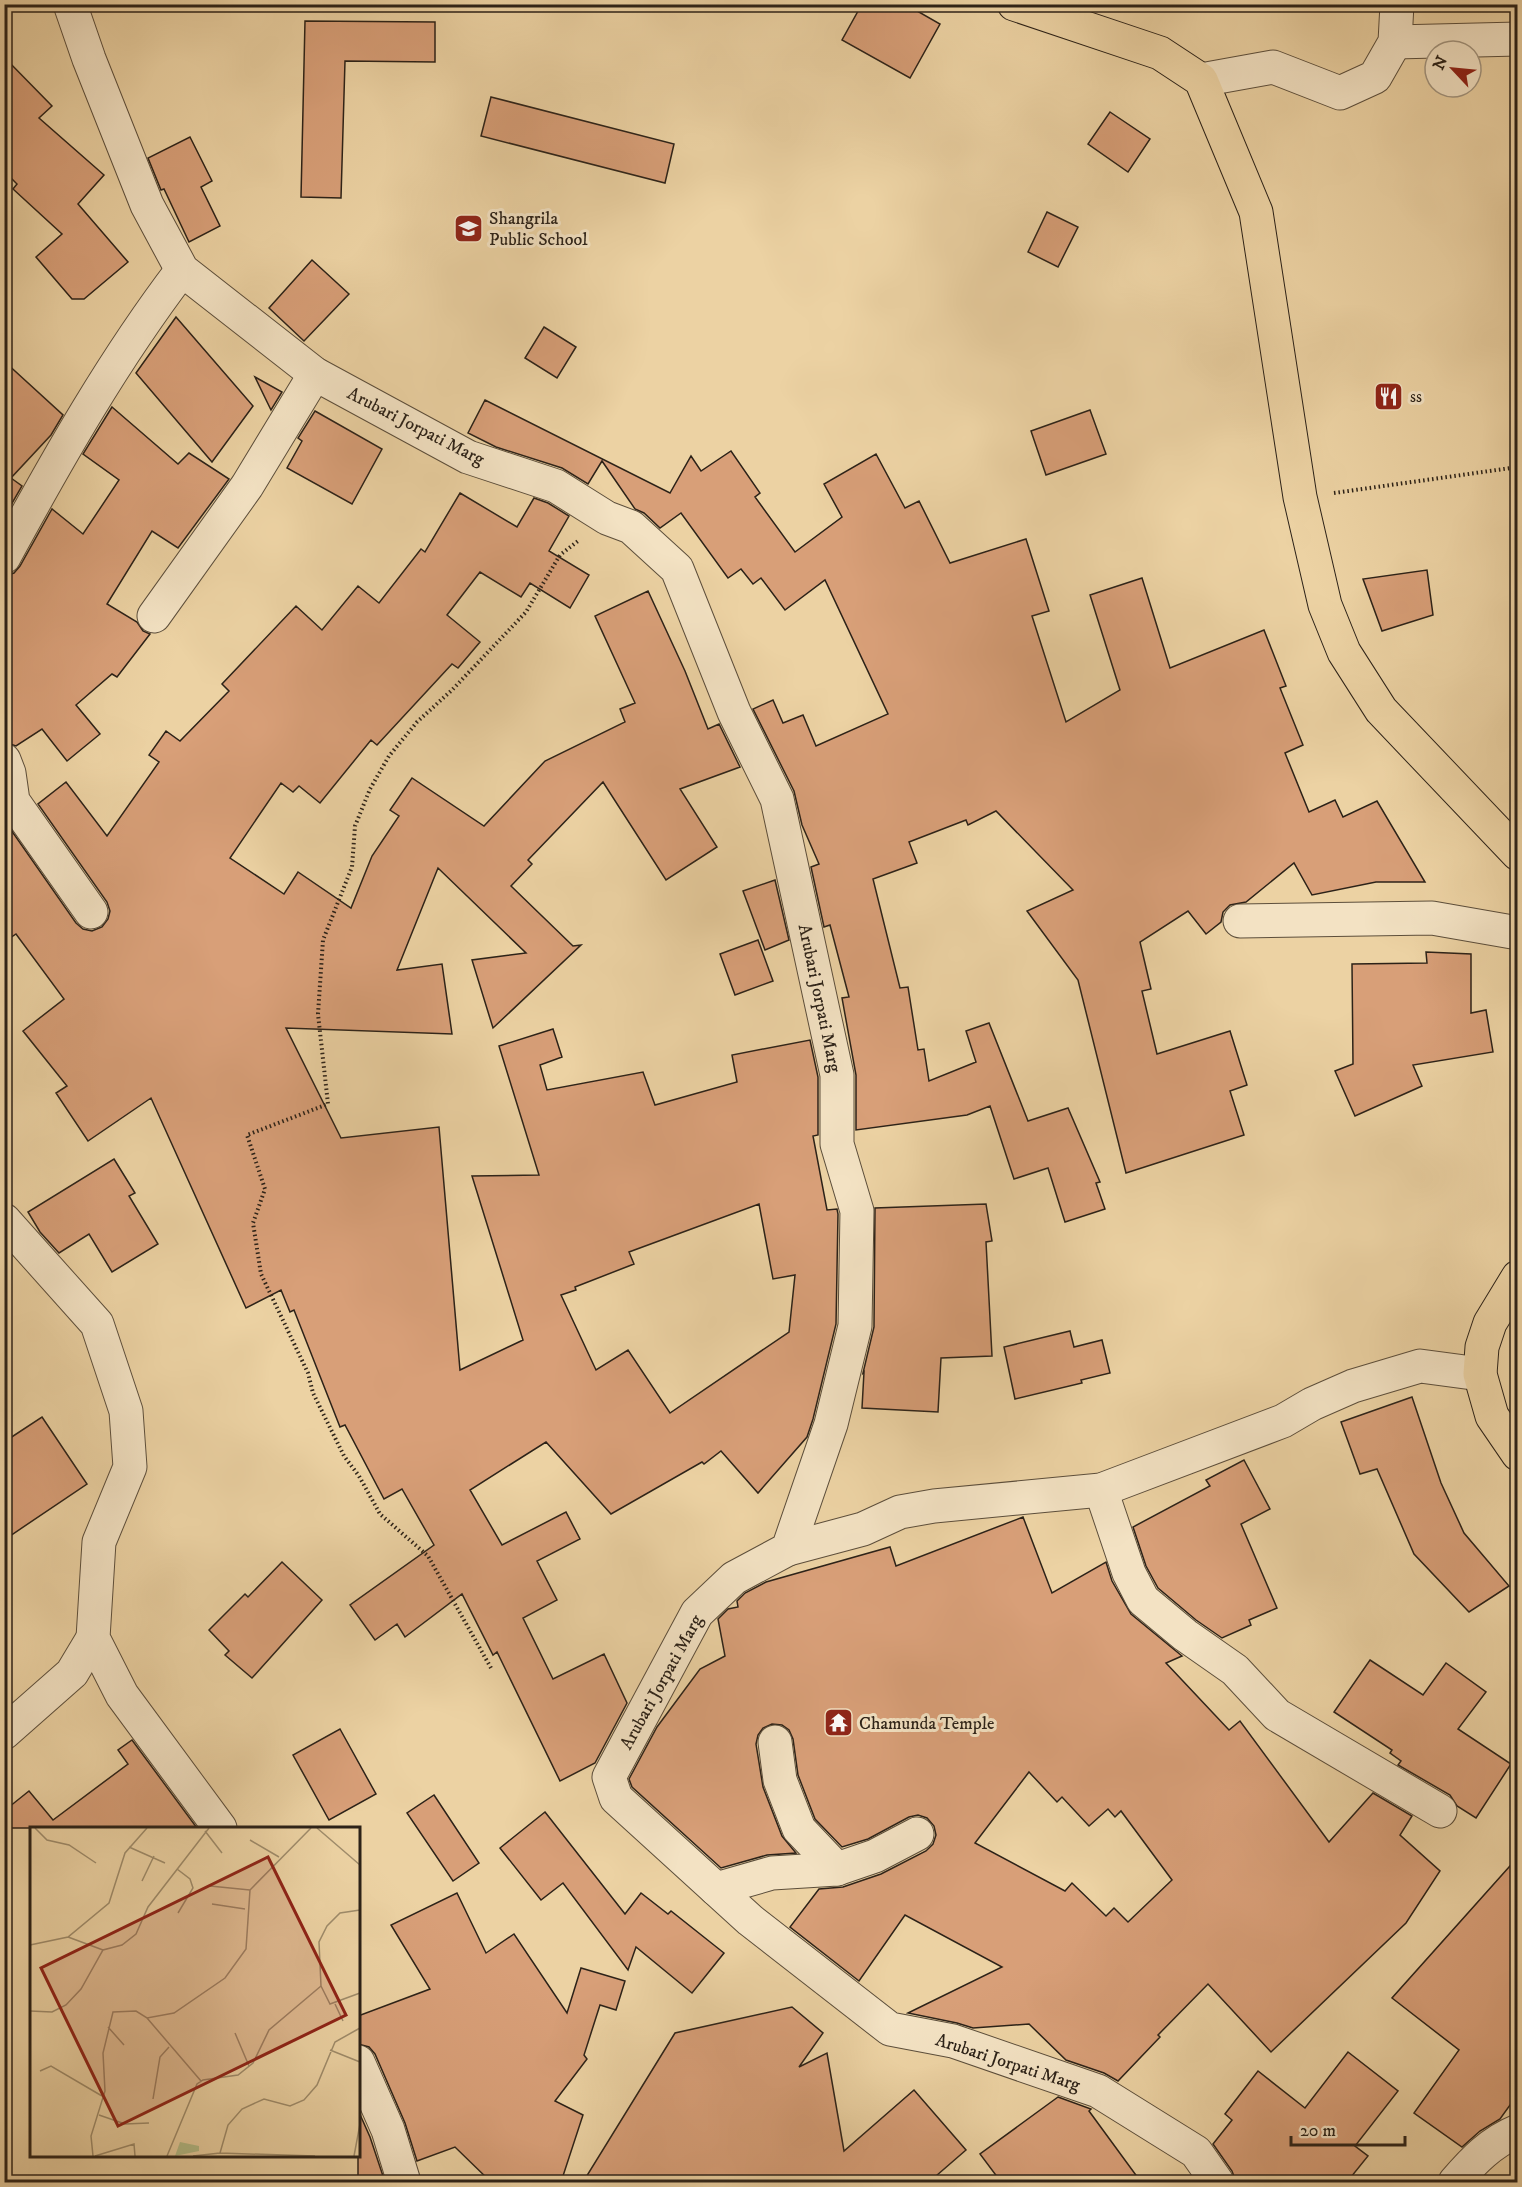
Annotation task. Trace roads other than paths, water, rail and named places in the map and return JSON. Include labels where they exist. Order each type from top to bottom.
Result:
[{"type":"main road","points":[[1014,4],[1160,53],[1202,80],[1256,212],[1300,497],[1325,605],[1344,652],[1381,710],[1518,854]]},
{"type":"main road","points":[[1518,1277],[1490,1323],[1482,1347],[1480,1374],[1492,1416],[1518,1454]]},
{"type":"street","name":"Arubari Jorpati Marg","points":[[70,4],[89,59],[147,205],[182,270],[315,374],[468,457],[556,486],[607,518],[631,527],[677,569],[734,712],[777,798],[837,1076],[837,1144],[857,1211],[855,1326],[831,1424],[788,1549],[734,1578],[697,1613],[609,1777],[616,1798],[750,1920],[890,2029],[953,2041],[1098,2091],[1197,2152],[1217,2182]]},
{"type":"street","points":[[1202,80],[1273,67],[1340,93],[1375,77],[1395,42],[1397,4]]},
{"type":"street","points":[[1395,42],[1518,39]]},
{"type":"street","points":[[4,557],[59,456],[154,307],[182,270]]},
{"type":"street","points":[[154,616],[247,486],[315,374]]},
{"type":"street","points":[[4,760],[9,773],[13,801],[91,912]]},
{"type":"street","points":[[1240,921],[1432,918],[1518,933]]},
{"type":"street","points":[[4,1220],[97,1324],[126,1410],[129,1467],[99,1542],[93,1638],[72,1673],[4,1733]]},
{"type":"street","points":[[788,1549],[863,1530],[900,1512],[1101,1490],[1283,1421],[1312,1404],[1353,1386],[1420,1366],[1480,1374]]},
{"type":"street","points":[[1101,1490],[1129,1573],[1143,1599],[1185,1635],[1236,1670],[1277,1715],[1440,1811]]},
{"type":"street","points":[[93,1638],[122,1695],[219,1827]]},
{"type":"street","points":[[775,1742],[780,1780],[799,1829],[837,1869]]},
{"type":"street","points":[[716,1889],[772,1873],[837,1869],[875,1856],[917,1834]]},
{"type":"street","points":[[360,2067],[388,2130],[404,2182]]},
{"type":"street","points":[[1455,2182],[1475,2159],[1504,2137],[1518,2131]]},
{"type":"place","name":"Shangrila Public School","points":[[468,228]]},
{"type":"place","name":"ss","points":[[1389,396]]},
{"type":"place","name":"Chamunda Temple","points":[[838,1723]]}]
